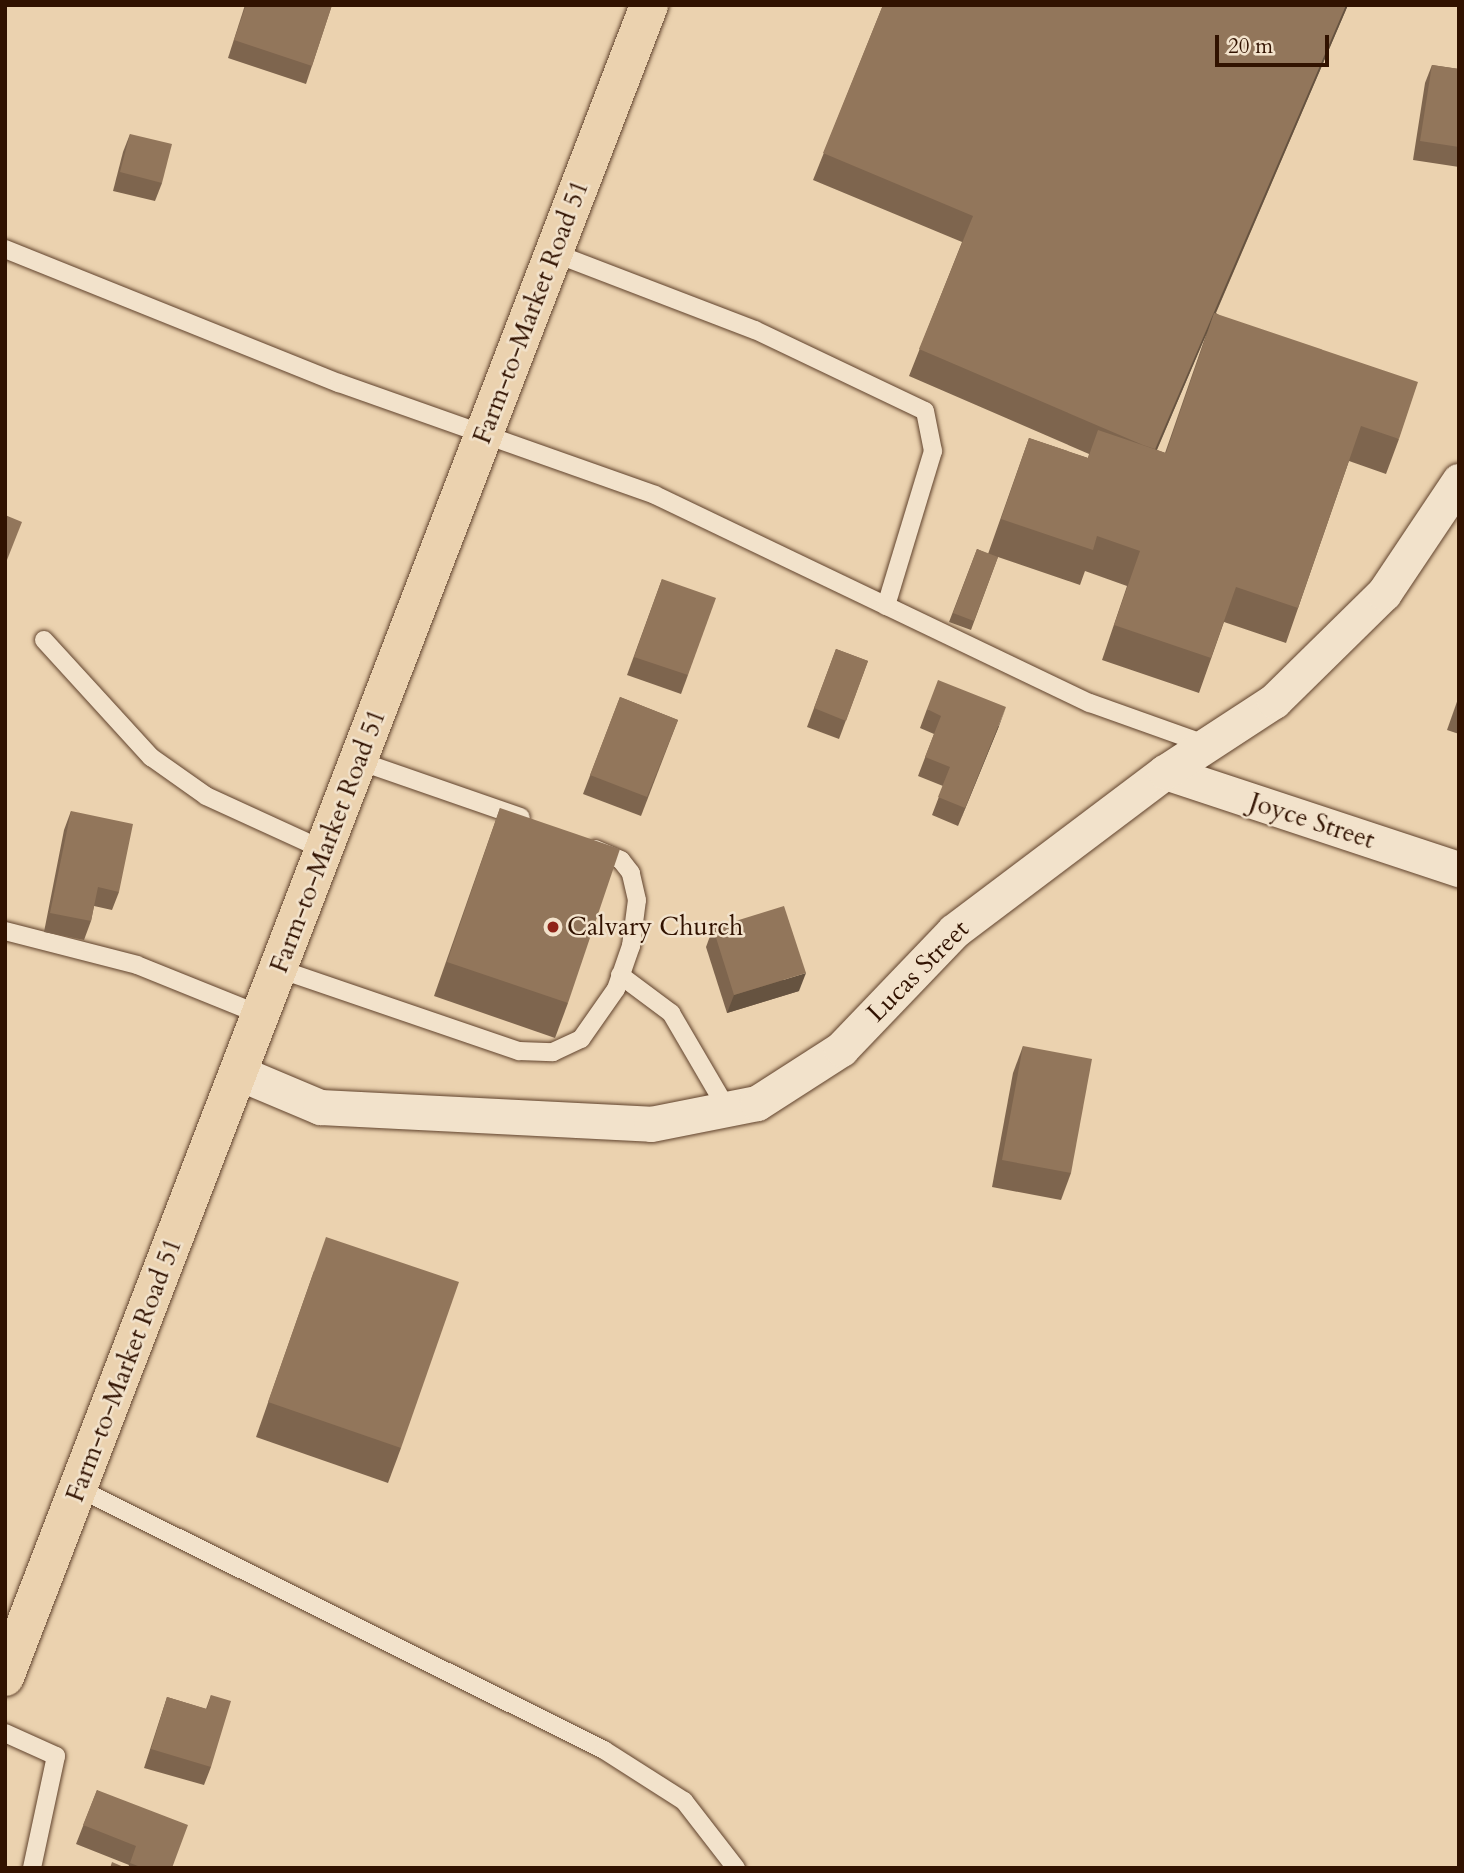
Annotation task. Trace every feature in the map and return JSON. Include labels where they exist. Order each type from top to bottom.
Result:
[{"type":"main road","name":"Farm-to-Market Road 51","points":[[5,1677],[649,5]]},
{"type":"street","name":"Lucas Street","points":[[239,1073],[320,1107],[651,1124],[757,1103],[841,1049],[954,931],[1164,772],[1274,701],[1384,593],[1459,481]]},
{"type":"street","name":"Joyce Street","points":[[1164,772],[1459,869]]},
{"type":"lane","points":[[5,249],[339,383],[655,495],[1090,703],[1207,745]]},
{"type":"lane","points":[[554,253],[755,330],[925,411],[933,451],[886,606]]},
{"type":"lane","points":[[44,640],[151,757],[206,796],[324,850]]},
{"type":"lane","points":[[359,761],[537,824]]},
{"type":"lane","points":[[279,969],[519,1051],[553,1052],[581,1039],[620,975],[631,946],[637,900],[631,873],[621,860],[573,839]]},
{"type":"lane","points":[[5,931],[137,965],[261,1015]]},
{"type":"lane","points":[[620,975],[671,1013],[727,1109]]},
{"type":"lane","points":[[78,1488],[604,1750],[684,1801],[736,1868]]},
{"type":"lane","points":[[5,1733],[56,1756],[32,1868]]},
{"type":"building","points":[[246,5],[332,5],[312,66],[234,40]]},
{"type":"building","points":[[883,5],[1346,5],[1155,449],[919,349],[973,216],[823,153]]},
{"type":"building","points":[[1432,65],[1459,69],[1459,147],[1420,141]]},
{"type":"building","points":[[130,134],[172,144],[162,183],[120,172]]},
{"type":"building","points":[[1214,313],[1418,382],[1399,439],[1361,426],[1298,608],[1236,587],[1211,658],[1114,625],[1140,551],[1097,536],[1093,550],[1001,519],[1029,438],[1088,458],[1098,430],[1166,453]]},
{"type":"building","points":[[5,515],[22,522],[5,565]]},
{"type":"building","points":[[977,549],[998,557],[974,621],[953,613]]},
{"type":"building","points":[[662,579],[716,598],[688,675],[634,657]]},
{"type":"building","points":[[836,649],[868,661],[846,721],[814,708]]},
{"type":"building","points":[[938,680],[1006,707],[965,808],[938,797],[950,767],[925,757],[941,716],[927,709]]},
{"type":"building","points":[[620,697],[678,720],[647,797],[590,775]]},
{"type":"building","points":[[500,808],[620,849],[568,1003],[447,962]]},
{"type":"building","points":[[71,811],[133,824],[119,892],[98,887],[91,921],[50,913]]},
{"type":"building","points":[[784,906],[806,973],[734,995],[713,928]]},
{"type":"building","points":[[1023,1046],[1092,1059],[1071,1173],[1002,1160]]},
{"type":"building","points":[[326,1237],[459,1282],[401,1448],[268,1402]]},
{"type":"building","points":[[211,1695],[231,1701],[211,1767],[151,1749],[167,1697],[207,1709]]},
{"type":"building","points":[[97,1790],[188,1825],[172,1868],[143,1868],[130,1863],[136,1846],[83,1825]]},
{"type":"building","points":[[112,1862],[126,1868],[110,1868]]},
{"type":"place","name":"Calvary Church","points":[[553,927]]}]
